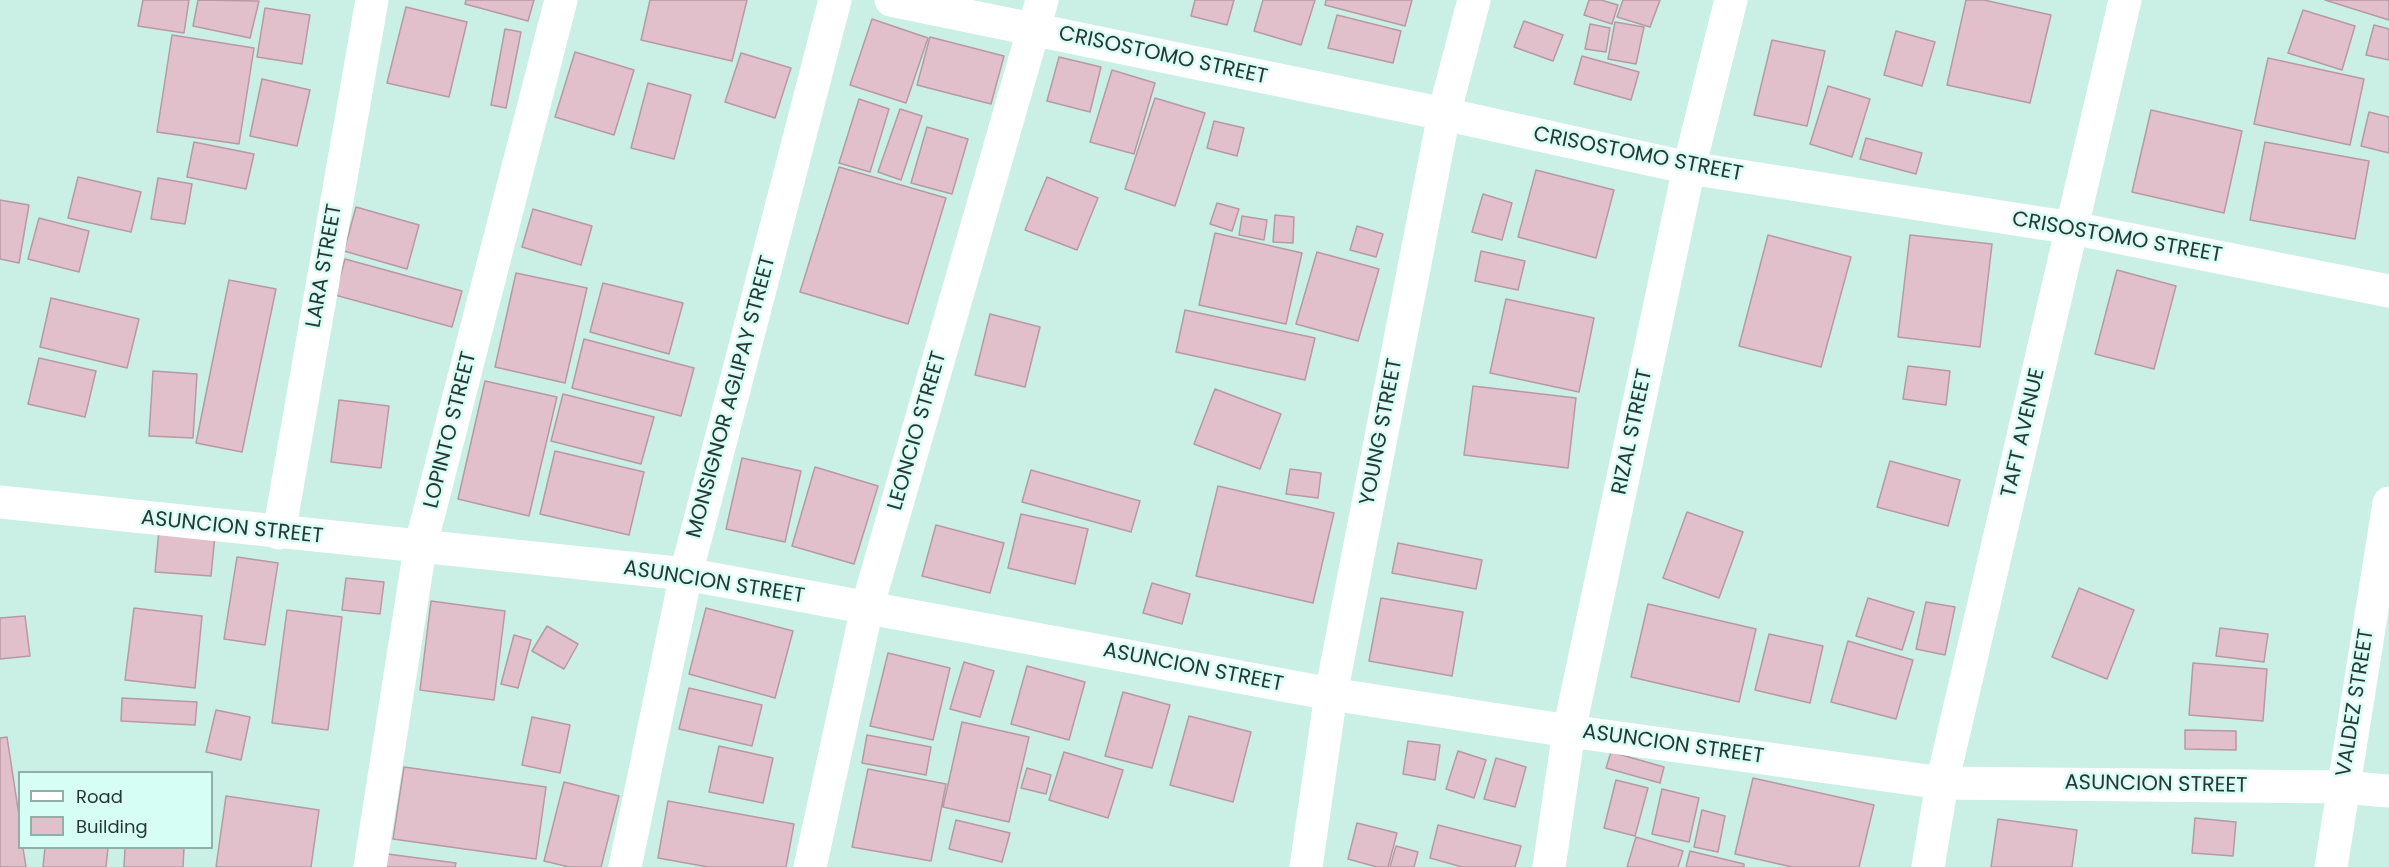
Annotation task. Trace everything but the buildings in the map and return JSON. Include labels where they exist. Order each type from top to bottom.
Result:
[{"type":"street","name":"LARA STREET","points":[[279,533],[372,0]]},
{"type":"street","name":"LOPINTO STREET","points":[[370,867],[420,548],[561,0]]},
{"type":"street","name":"MONSIGNOR AGLIPAY STREET","points":[[625,867],[686,574],[835,0]]},
{"type":"street","name":"CRISOSTOMO STREET","points":[[891,0],[1038,15],[1444,114],[1689,168],[2072,228],[2389,291]]},
{"type":"street","name":"YOUNG STREET","points":[[1306,867],[1331,694],[1444,114],[1474,0]]},
{"type":"street","name":"RIZAL STREET","points":[[1548,867],[1569,731],[1689,168],[1731,0]]},
{"type":"street","name":"TAFT AVENUE","points":[[1928,867],[1942,783],[2125,0]]},
{"type":"street","name":"LEONCIO STREET","points":[[810,867],[867,608],[1038,15]]},
{"type":"street","name":"ASUNCION STREET","points":[[0,502],[420,548],[686,574],[1331,694],[1569,731],[1942,783],[2342,787],[2389,791]]},
{"type":"street","name":"VALDEZ STREET","points":[[2331,867],[2389,503]]}]
